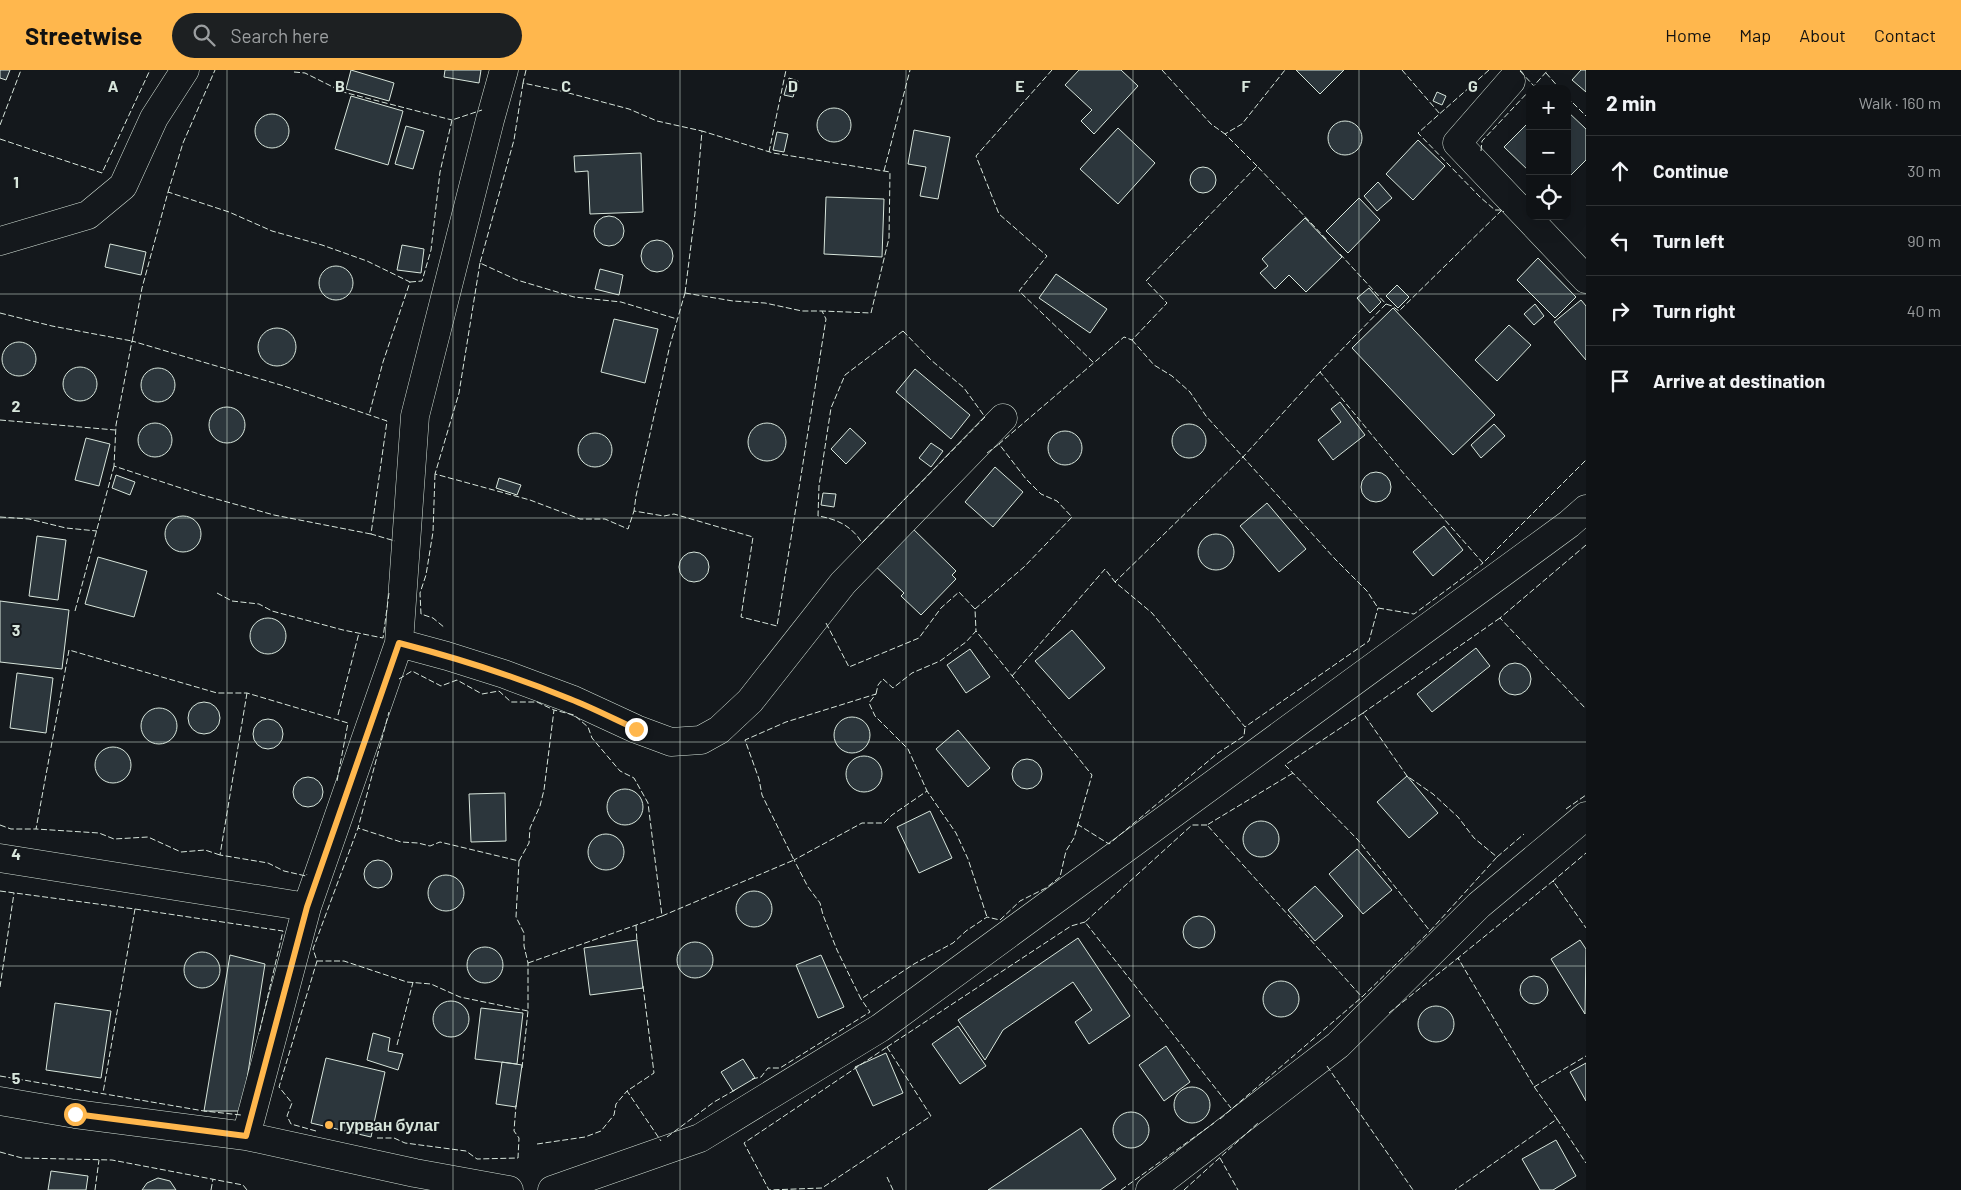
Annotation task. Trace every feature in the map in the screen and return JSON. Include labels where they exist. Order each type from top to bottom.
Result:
[{"type":"street","points":[[0,241],[88,214],[123,186],[154,118],[185,70]]},
{"type":"street","points":[[246,1136],[307,907],[399,643],[414,416],[504,70]]},
{"type":"street","points":[[1511,80],[1457,143],[1586,279]]},
{"type":"street","points":[[399,643],[513,677],[571,699],[636,729],[671,742],[701,740],[719,730],[750,701],[843,583],[1003,418]]},
{"type":"street","points":[[552,1190],[700,1138],[880,1028],[1569,524],[1586,509]]},
{"type":"street","points":[[1150,1190],[1338,1045],[1479,905],[1586,816]]},
{"type":"street","points":[[0,858],[307,907]]},
{"type":"street","points":[[0,1100],[75,1114],[246,1136],[415,1173],[509,1190]]},
{"type":"building","points":[[0,70],[10,70],[6,80],[0,78]]},
{"type":"building","points":[[351,70],[394,83],[389,101],[346,89]]},
{"type":"building","points":[[445,70],[481,70],[479,83],[444,77]]},
{"type":"building","points":[[1079,70],[1121,70],[1138,86],[1094,134],[1081,121],[1092,110],[1065,85]]},
{"type":"building","points":[[1296,70],[1344,70],[1320,94]]},
{"type":"building","points":[[1581,70],[1586,70],[1586,92],[1572,80]]},
{"type":"building","points":[[789,78],[798,81],[793,97],[784,95]]},
{"type":"building","points":[[1437,92],[1446,96],[1442,105],[1433,101]]},
{"type":"building","points":[[351,96],[403,111],[388,165],[335,149]]},
{"type":"building","points":[[834,108],[846,113],[851,125],[846,137],[834,142],[822,137],[817,125],[822,113]]},
{"type":"building","points":[[272,114],[279,115],[284,119],[288,124],[288,138],[284,143],[279,147],[272,148],[265,147],[260,143],[256,138],[255,131],[256,124],[260,119],[265,115]]},
{"type":"building","points":[[1571,115],[1586,129],[1586,160],[1571,175]]},
{"type":"building","points":[[1345,121],[1357,126],[1362,138],[1357,150],[1345,155],[1333,150],[1328,138],[1333,126]]},
{"type":"building","points":[[1526,125],[1526,168],[1504,147]]},
{"type":"building","points":[[406,126],[424,131],[413,169],[395,164]]},
{"type":"building","points":[[1118,128],[1155,163],[1118,204],[1080,169]]},
{"type":"building","points":[[914,130],[950,137],[938,199],[920,196],[926,167],[908,164]]},
{"type":"building","points":[[777,132],[788,134],[784,152],[773,150]]},
{"type":"building","points":[[1418,140],[1445,166],[1413,200],[1386,174]]},
{"type":"building","points":[[641,153],[643,212],[590,214],[588,171],[575,172],[574,156]]},
{"type":"building","points":[[1203,167],[1212,171],[1216,180],[1212,189],[1203,193],[1194,189],[1190,180],[1194,171]]},
{"type":"building","points":[[1378,182],[1392,198],[1377,211],[1364,196]]},
{"type":"building","points":[[826,197],[884,199],[882,257],[824,254]]},
{"type":"building","points":[[1359,198],[1380,220],[1348,253],[1326,231]]},
{"type":"building","points":[[609,216],[620,220],[624,231],[620,242],[609,246],[598,242],[594,231],[598,220]]},
{"type":"building","points":[[1305,218],[1342,257],[1306,292],[1289,275],[1275,289],[1260,273],[1268,266],[1262,259]]},
{"type":"building","points":[[657,240],[663,241],[668,245],[672,250],[672,262],[668,267],[663,271],[657,272],[651,271],[646,267],[642,262],[641,256],[642,250],[646,245],[651,241]]},
{"type":"building","points":[[110,244],[146,252],[141,275],[105,267]]},
{"type":"building","points":[[402,245],[424,249],[421,273],[397,270]]},
{"type":"building","points":[[1538,258],[1576,297],[1555,318],[1517,280]]},
{"type":"building","points":[[336,266],[348,271],[353,283],[348,295],[336,300],[324,295],[319,283],[324,271]]},
{"type":"building","points":[[600,269],[623,275],[619,295],[595,289]]},
{"type":"building","points":[[1056,274],[1107,309],[1090,333],[1039,298]]},
{"type":"building","points":[[1397,285],[1409,297],[1398,308],[1386,296]]},
{"type":"building","points":[[1369,288],[1381,302],[1370,313],[1357,298]]},
{"type":"building","points":[[1581,300],[1586,306],[1586,360],[1554,322]]},
{"type":"building","points":[[1535,304],[1544,316],[1534,325],[1524,314]]},
{"type":"building","points":[[1393,308],[1495,415],[1453,455],[1352,348]]},
{"type":"building","points":[[614,319],[658,329],[645,383],[601,372]]},
{"type":"building","points":[[1509,325],[1531,345],[1497,381],[1475,360]]},
{"type":"building","points":[[277,328],[290,334],[296,347],[290,360],[277,366],[264,360],[258,347],[264,334]]},
{"type":"building","points":[[19,342],[26,343],[31,347],[35,352],[35,366],[31,371],[26,375],[19,376],[12,375],[7,371],[3,366],[2,359],[3,352],[7,347],[12,343]]},
{"type":"building","points":[[80,367],[92,372],[97,384],[92,396],[80,401],[68,396],[63,384],[68,372]]},
{"type":"building","points":[[158,368],[165,369],[170,373],[174,378],[174,392],[170,397],[165,401],[158,402],[151,401],[146,397],[142,392],[141,385],[142,378],[146,373],[151,369]]},
{"type":"building","points":[[915,369],[970,415],[951,439],[896,392]]},
{"type":"building","points":[[1340,402],[1365,435],[1333,460],[1318,440],[1341,422],[1331,409]]},
{"type":"building","points":[[227,407],[234,408],[240,412],[244,418],[244,432],[240,438],[234,442],[227,443],[220,442],[214,438],[210,432],[209,425],[210,418],[214,412],[220,408]]},
{"type":"building","points":[[155,423],[162,424],[167,428],[171,433],[171,447],[167,452],[162,456],[155,457],[148,456],[143,452],[139,447],[138,440],[139,433],[143,428],[148,424]]},
{"type":"building","points":[[767,423],[781,428],[786,442],[781,456],[767,461],[753,456],[748,442],[753,428]]},
{"type":"building","points":[[1189,424],[1201,429],[1206,441],[1201,453],[1189,458],[1177,453],[1172,441],[1177,429]]},
{"type":"building","points":[[1494,424],[1505,436],[1481,458],[1471,445]]},
{"type":"building","points":[[850,428],[866,443],[846,464],[831,449]]},
{"type":"building","points":[[1065,431],[1077,436],[1082,448],[1077,460],[1065,465],[1053,460],[1048,448],[1053,436]]},
{"type":"building","points":[[595,433],[607,438],[612,450],[607,462],[595,467],[583,462],[578,450],[583,438]]},
{"type":"building","points":[[86,438],[110,444],[99,486],[75,480]]},
{"type":"building","points":[[931,443],[943,451],[931,467],[919,458]]},
{"type":"building","points":[[995,467],[1023,492],[993,527],[965,502]]},
{"type":"building","points":[[1376,472],[1387,476],[1391,487],[1387,498],[1376,502],[1365,498],[1361,487],[1365,476]]},
{"type":"building","points":[[116,475],[135,482],[130,495],[112,488]]},
{"type":"building","points":[[499,478],[521,485],[517,495],[496,488]]},
{"type":"building","points":[[823,493],[836,494],[834,507],[821,505]]},
{"type":"building","points":[[1267,503],[1306,549],[1279,572],[1240,526]]},
{"type":"building","points":[[183,516],[190,517],[196,521],[200,527],[200,541],[196,547],[190,551],[183,552],[176,551],[170,547],[166,541],[165,534],[166,527],[170,521],[176,517]]},
{"type":"building","points":[[908,524],[956,571],[952,575],[956,579],[921,615],[901,596],[904,593],[871,562]]},
{"type":"building","points":[[1444,526],[1463,550],[1433,576],[1413,552]]},
{"type":"building","points":[[1216,534],[1223,535],[1229,539],[1233,545],[1233,559],[1229,565],[1223,569],[1216,570],[1209,569],[1203,565],[1199,559],[1198,552],[1199,545],[1203,539],[1209,535]]},
{"type":"building","points":[[37,536],[66,540],[58,600],[29,596]]},
{"type":"building","points":[[694,552],[705,556],[709,567],[705,578],[694,582],[683,578],[679,567],[683,556]]},
{"type":"building","points":[[98,557],[147,571],[134,617],[85,604]]},
{"type":"building","points":[[0,601],[69,610],[62,669],[0,662]]},
{"type":"building","points":[[268,618],[275,619],[281,623],[285,629],[285,643],[281,649],[275,653],[268,654],[261,653],[255,649],[251,643],[250,636],[251,629],[255,623],[261,619]]},
{"type":"building","points":[[1072,630],[1105,668],[1069,699],[1035,661]]},
{"type":"building","points":[[1476,648],[1490,666],[1432,712],[1417,694]]},
{"type":"building","points":[[970,649],[990,677],[966,693],[947,665]]},
{"type":"building","points":[[1515,663],[1527,667],[1531,679],[1527,691],[1515,695],[1503,691],[1499,679],[1503,667]]},
{"type":"building","points":[[17,673],[53,678],[46,733],[10,728]]},
{"type":"building","points":[[204,702],[215,707],[220,718],[215,729],[204,734],[193,729],[188,718],[193,707]]},
{"type":"building","points":[[159,708],[166,709],[172,713],[176,719],[176,733],[172,739],[166,743],[159,744],[152,743],[146,739],[142,733],[141,726],[142,719],[146,713],[152,709]]},
{"type":"building","points":[[852,717],[859,718],[865,722],[869,728],[869,742],[865,748],[859,752],[852,753],[845,752],[839,748],[835,742],[834,735],[835,728],[839,722],[845,718]]},
{"type":"building","points":[[268,719],[279,723],[283,734],[279,745],[268,749],[257,745],[253,734],[257,723]]},
{"type":"building","points":[[958,730],[990,768],[968,787],[936,749]]},
{"type":"building","points":[[113,747],[120,748],[126,752],[130,758],[130,772],[126,778],[120,782],[113,783],[106,782],[100,778],[96,772],[95,765],[96,758],[100,752],[106,748]]},
{"type":"building","points":[[864,756],[871,757],[877,761],[881,767],[881,781],[877,787],[871,791],[864,792],[857,791],[851,787],[847,781],[846,774],[847,767],[851,761],[857,757]]},
{"type":"building","points":[[1027,759],[1038,763],[1042,774],[1038,785],[1027,789],[1016,785],[1012,774],[1016,763]]},
{"type":"building","points":[[1407,776],[1438,813],[1409,838],[1377,802]]},
{"type":"building","points":[[308,777],[319,781],[323,792],[319,803],[308,807],[297,803],[293,792],[297,781]]},
{"type":"building","points":[[625,789],[632,790],[638,794],[642,800],[642,814],[638,820],[632,824],[625,825],[618,824],[612,820],[608,814],[607,807],[608,800],[612,794],[618,790]]},
{"type":"building","points":[[505,793],[506,841],[471,842],[469,794]]},
{"type":"building","points":[[930,811],[952,858],[919,873],[897,827]]},
{"type":"building","points":[[1261,821],[1268,822],[1274,826],[1278,832],[1278,846],[1274,852],[1268,856],[1261,857],[1254,856],[1248,852],[1244,846],[1243,839],[1244,832],[1248,826],[1254,822]]},
{"type":"building","points":[[606,834],[613,835],[619,839],[623,845],[623,859],[619,865],[613,869],[606,870],[599,869],[593,865],[589,859],[588,852],[589,845],[593,839],[599,835]]},
{"type":"building","points":[[1357,849],[1392,890],[1363,914],[1329,874]]},
{"type":"building","points":[[378,860],[388,864],[392,874],[388,884],[378,888],[368,884],[364,874],[368,864]]},
{"type":"building","points":[[446,875],[453,876],[459,880],[463,886],[463,900],[459,906],[453,910],[446,911],[439,910],[433,906],[429,900],[428,893],[429,886],[433,880],[439,876]]},
{"type":"building","points":[[1315,886],[1343,916],[1315,941],[1288,910]]},
{"type":"building","points":[[754,891],[767,896],[772,909],[767,922],[754,927],[741,922],[736,909],[741,896]]},
{"type":"building","points":[[1199,916],[1211,920],[1215,932],[1211,944],[1199,948],[1187,944],[1183,932],[1187,920]]},
{"type":"building","points":[[1078,938],[1130,1016],[1089,1044],[1075,1022],[1092,1010],[1073,982],[1003,1030],[985,1060],[958,1020]]},
{"type":"building","points":[[637,940],[643,988],[590,995],[584,948]]},
{"type":"building","points":[[1580,940],[1586,949],[1585,1014],[1551,959]]},
{"type":"building","points":[[695,942],[702,943],[708,947],[712,953],[712,967],[708,973],[702,977],[695,978],[688,977],[682,973],[678,967],[677,960],[678,953],[682,947],[688,943]]},
{"type":"building","points":[[485,947],[492,948],[498,952],[502,958],[502,972],[498,978],[492,982],[485,983],[478,982],[472,978],[468,972],[467,965],[468,958],[472,952],[478,948]]},
{"type":"building","points":[[202,952],[209,953],[215,957],[219,963],[219,977],[215,983],[209,987],[202,988],[195,987],[189,983],[185,977],[184,970],[185,963],[189,957],[195,953]]},
{"type":"building","points":[[230,955],[265,964],[242,1111],[204,1111]]},
{"type":"building","points":[[821,955],[844,1007],[818,1018],[796,965]]},
{"type":"building","points":[[1534,976],[1544,980],[1548,990],[1544,1000],[1534,1004],[1524,1000],[1520,990],[1524,980]]},
{"type":"building","points":[[1281,981],[1288,982],[1294,986],[1298,992],[1298,1006],[1294,1012],[1288,1016],[1281,1017],[1274,1016],[1268,1012],[1264,1006],[1263,999],[1264,992],[1268,986],[1274,982]]},
{"type":"building","points":[[451,1001],[458,1002],[464,1006],[468,1012],[468,1026],[464,1032],[458,1036],[451,1037],[444,1036],[438,1032],[434,1026],[433,1019],[434,1012],[438,1006],[444,1002]]},
{"type":"building","points":[[55,1003],[111,1011],[101,1078],[46,1070]]},
{"type":"building","points":[[1436,1006],[1443,1007],[1449,1011],[1453,1017],[1453,1031],[1449,1037],[1443,1041],[1436,1042],[1429,1041],[1423,1037],[1419,1031],[1418,1024],[1419,1017],[1423,1011],[1429,1007]]},
{"type":"building","points":[[481,1008],[523,1013],[517,1064],[475,1059]]},
{"type":"building","points":[[958,1026],[986,1066],[960,1084],[932,1044]]},
{"type":"building","points":[[373,1033],[390,1038],[388,1051],[403,1054],[398,1070],[367,1060]]},
{"type":"building","points":[[1166,1046],[1190,1082],[1164,1101],[1139,1065]]},
{"type":"building","points":[[886,1053],[903,1093],[873,1106],[855,1067]]},
{"type":"building","points":[[326,1058],[385,1072],[371,1137],[311,1123]]},
{"type":"building","points":[[743,1059],[755,1078],[733,1091],[721,1072]]},
{"type":"building","points":[[502,1062],[522,1065],[516,1107],[496,1104]]},
{"type":"building","points":[[1586,1063],[1586,1101],[1570,1072]]},
{"type":"building","points":[[1192,1087],[1199,1088],[1205,1092],[1209,1098],[1209,1112],[1205,1118],[1199,1122],[1192,1123],[1185,1122],[1179,1118],[1175,1112],[1174,1105],[1175,1098],[1179,1092],[1185,1088]]},
{"type":"building","points":[[1131,1112],[1138,1113],[1144,1117],[1148,1123],[1148,1137],[1144,1143],[1138,1147],[1131,1148],[1124,1147],[1118,1143],[1114,1137],[1113,1130],[1114,1123],[1118,1117],[1124,1113]]},
{"type":"building","points":[[1081,1128],[1116,1179],[1100,1190],[988,1190]]},
{"type":"building","points":[[1556,1140],[1576,1176],[1553,1190],[1540,1190],[1522,1159]]},
{"type":"building","points":[[51,1171],[88,1176],[86,1190],[48,1190]]},
{"type":"building","points":[[158,1178],[170,1181],[176,1190],[142,1190],[147,1183]]},
{"type":"fence","points":[[0,125],[21,70]]},
{"type":"fence","points":[[0,139],[102,173],[150,70]]},
{"type":"fence","points":[[168,192],[183,143],[215,70]]},
{"type":"fence","points":[[526,70],[523,83],[629,109],[657,121],[702,131]]},
{"type":"fence","points":[[769,152],[786,70]]},
{"type":"fence","points":[[884,171],[910,70]]},
{"type":"fence","points":[[1052,70],[976,156],[999,214],[1047,256],[1019,291],[1094,363]]},
{"type":"fence","points":[[1162,70],[1211,124],[1225,134]]},
{"type":"fence","points":[[1257,166],[1225,134],[1242,124],[1285,70]]},
{"type":"fence","points":[[1402,70],[1440,114]]},
{"type":"fence","points":[[1489,70],[1418,133],[1480,197],[1495,210],[1502,210],[1504,212]]},
{"type":"fence","points":[[1535,85],[1548,70]]},
{"type":"fence","points":[[1520,71],[1533,85]]},
{"type":"fence","points":[[294,72],[305,73],[343,92],[452,120]]},
{"type":"fence","points":[[1546,73],[1556,85]]},
{"type":"fence","points":[[523,83],[514,140],[480,263],[517,280],[574,297],[621,302],[677,319]]},
{"type":"fence","points":[[1481,151],[1482,141],[1526,94]]},
{"type":"fence","points":[[1571,101],[1586,116]]},
{"type":"fence","points":[[410,282],[422,281],[431,250],[440,172],[452,120],[482,110]]},
{"type":"fence","points":[[685,293],[695,213],[702,131],[773,153],[890,172],[889,238],[871,313],[822,311]]},
{"type":"fence","points":[[975,609],[1024,567],[1072,517],[1057,501],[1041,494],[1026,479],[999,444],[1124,337],[1132,340],[1167,303],[1146,281],[1257,166],[1328,241]]},
{"type":"fence","points":[[132,342],[142,288],[168,192],[229,212],[272,231],[322,245],[367,261],[410,282],[383,362],[369,415]]},
{"type":"fence","points":[[1386,304],[1399,311],[1502,210]]},
{"type":"fence","points":[[1340,254],[1386,304],[1320,372],[1405,475],[1483,563],[1586,460]]},
{"type":"fence","points":[[480,263],[459,393],[435,474],[530,500],[580,519],[605,519],[628,529],[634,511]]},
{"type":"fence","points":[[685,293],[733,301],[765,303],[802,311],[822,311],[826,319],[777,626],[741,617],[753,537],[674,514],[664,516],[634,511],[670,345],[685,293]]},
{"type":"fence","points":[[0,313],[52,326],[132,341]]},
{"type":"fence","points":[[903,331],[931,360],[964,388],[985,417],[862,543],[854,532],[843,524],[818,516],[819,486],[831,408],[845,375],[903,331]]},
{"type":"fence","points":[[1132,340],[1154,365],[1172,376],[1190,392],[1206,416],[1335,559],[1367,591],[1378,608],[1414,614],[1483,563]]},
{"type":"fence","points":[[371,534],[274,515],[202,495],[114,466],[116,425],[132,341],[284,386],[387,421],[371,534],[395,541]]},
{"type":"fence","points":[[1320,372],[1243,457],[1115,582],[1152,613],[1245,727],[1369,641],[1378,608]]},
{"type":"fence","points":[[0,420],[115,430]]},
{"type":"fence","points":[[987,453],[999,444]]},
{"type":"fence","points":[[75,611],[114,466]]},
{"type":"fence","points":[[435,474],[433,532],[426,575],[420,593],[421,614],[433,618],[445,628]]},
{"type":"fence","points":[[0,517],[29,519],[66,528],[97,531]]},
{"type":"fence","points":[[1586,545],[1500,618],[1586,709]]},
{"type":"fence","points":[[1012,676],[1105,569],[1115,582]]},
{"type":"fence","points":[[826,623],[849,667],[919,638],[941,608],[959,592],[975,609],[976,631]]},
{"type":"fence","points":[[217,593],[232,601],[259,604],[272,611],[343,630],[383,638],[389,593]]},
{"type":"fence","points":[[1500,618],[1363,713],[1407,776],[1433,794],[1458,817],[1474,838],[1497,857],[1524,834]]},
{"type":"fence","points":[[876,694],[878,685],[883,679],[893,688],[912,673],[940,661],[966,642],[976,631],[1092,775],[1074,838],[1066,851],[1060,877],[1046,888],[1020,901],[1000,920],[987,917],[966,931],[953,943],[914,964],[861,999],[837,950],[820,903],[808,887],[794,860],[862,823],[884,823],[892,815],[927,791],[956,833],[968,859],[987,917]]},
{"type":"fence","points":[[338,715],[359,633]]},
{"type":"fence","points":[[220,855],[205,850],[181,852],[148,837],[114,839],[99,833],[36,829],[69,650],[217,693],[247,693],[348,723],[337,781]]},
{"type":"fence","points":[[399,679],[412,671],[441,686],[457,680],[482,694],[499,691],[511,702],[537,702],[554,710],[544,790],[540,806],[530,828],[529,843],[519,861]]},
{"type":"fence","points":[[247,693],[220,855],[268,863],[284,871],[306,876],[307,874]]},
{"type":"fence","points":[[662,916],[794,860],[762,795],[759,779],[745,740],[786,722],[876,694],[869,703],[875,716],[908,749],[927,791]]},
{"type":"fence","points":[[528,963],[662,916],[648,803],[634,778],[620,771],[592,738],[588,727],[574,715],[554,710]]},
{"type":"fence","points":[[316,1131],[291,1124],[287,1116],[292,1103],[279,1087],[317,961],[313,949],[358,828],[389,712]]},
{"type":"fence","points":[[1363,713],[1285,765],[1358,840],[1430,931],[1497,857]]},
{"type":"fence","points":[[1077,824],[1109,844],[1218,753],[1244,736],[1245,727]]},
{"type":"fence","points":[[1293,773],[1207,825],[1362,997],[1430,931]]},
{"type":"fence","points":[[1566,809],[1586,795]]},
{"type":"fence","points":[[0,825],[11,829],[36,829]]},
{"type":"fence","points":[[1207,825],[1192,825],[1085,922],[1231,1108]]},
{"type":"fence","points":[[317,961],[344,961],[407,982],[431,984],[460,997],[528,1011],[528,963],[524,946],[524,933],[516,917],[519,861],[440,842],[430,846],[401,842],[358,828]]},
{"type":"fence","points":[[1554,882],[1586,853]]},
{"type":"fence","points":[[1459,960],[1458,958],[1553,881],[1586,928]]},
{"type":"fence","points":[[0,891],[135,909],[103,1093]]},
{"type":"fence","points":[[0,987],[14,893]]},
{"type":"fence","points":[[135,909],[283,931],[259,1034]]},
{"type":"fence","points":[[887,1047],[1071,926],[1085,922]]},
{"type":"fence","points":[[636,925],[637,942]]},
{"type":"fence","points":[[1389,1013],[1458,958],[1535,1088],[1557,1119],[1455,1190]]},
{"type":"fence","points":[[397,1045],[413,982]]},
{"type":"fence","points":[[643,986],[654,1073],[627,1091],[661,1141]]},
{"type":"fence","points":[[1220,1119],[1362,997]]},
{"type":"fence","points":[[752,1079],[761,1077],[768,1068],[780,1068],[870,1012],[861,999]]},
{"type":"fence","points":[[522,1068],[528,1011]]},
{"type":"fence","points":[[887,1047],[931,1116],[822,1188],[769,1190],[744,1143],[887,1047]]},
{"type":"fence","points":[[1534,1087],[1586,1056]]},
{"type":"fence","points":[[1327,1066],[1413,1190]]},
{"type":"fence","points":[[0,1076],[204,1111],[241,1115]]},
{"type":"fence","points":[[667,1137],[714,1102],[735,1090]]},
{"type":"fence","points":[[537,1144],[585,1137],[601,1131],[614,1115],[616,1104],[627,1091]]},
{"type":"fence","points":[[377,1138],[394,1138],[405,1143],[466,1151],[477,1159],[518,1158],[519,1138],[514,1131],[516,1105]]},
{"type":"fence","points":[[1557,1119],[1586,1163]]},
{"type":"fence","points":[[1121,1190],[1214,1123]]},
{"type":"fence","points":[[1184,1190],[1258,1123]]},
{"type":"fence","points":[[0,1152],[22,1158],[112,1160],[243,1185],[247,1190]]},
{"type":"fence","points":[[1220,1158],[1238,1190]]},
{"type":"fence","points":[[95,1190],[99,1160]]},
{"type":"fence","points":[[887,1177],[893,1190]]},
{"type":"fence","points":[[211,1190],[213,1179]]},
{"type":"place","name":"гурван булаг","points":[[329,1125]]},
{"type":"route","points":[[75,1114],[246,1136],[307,907],[399,643],[504,674],[571,699],[636,729]]}]
